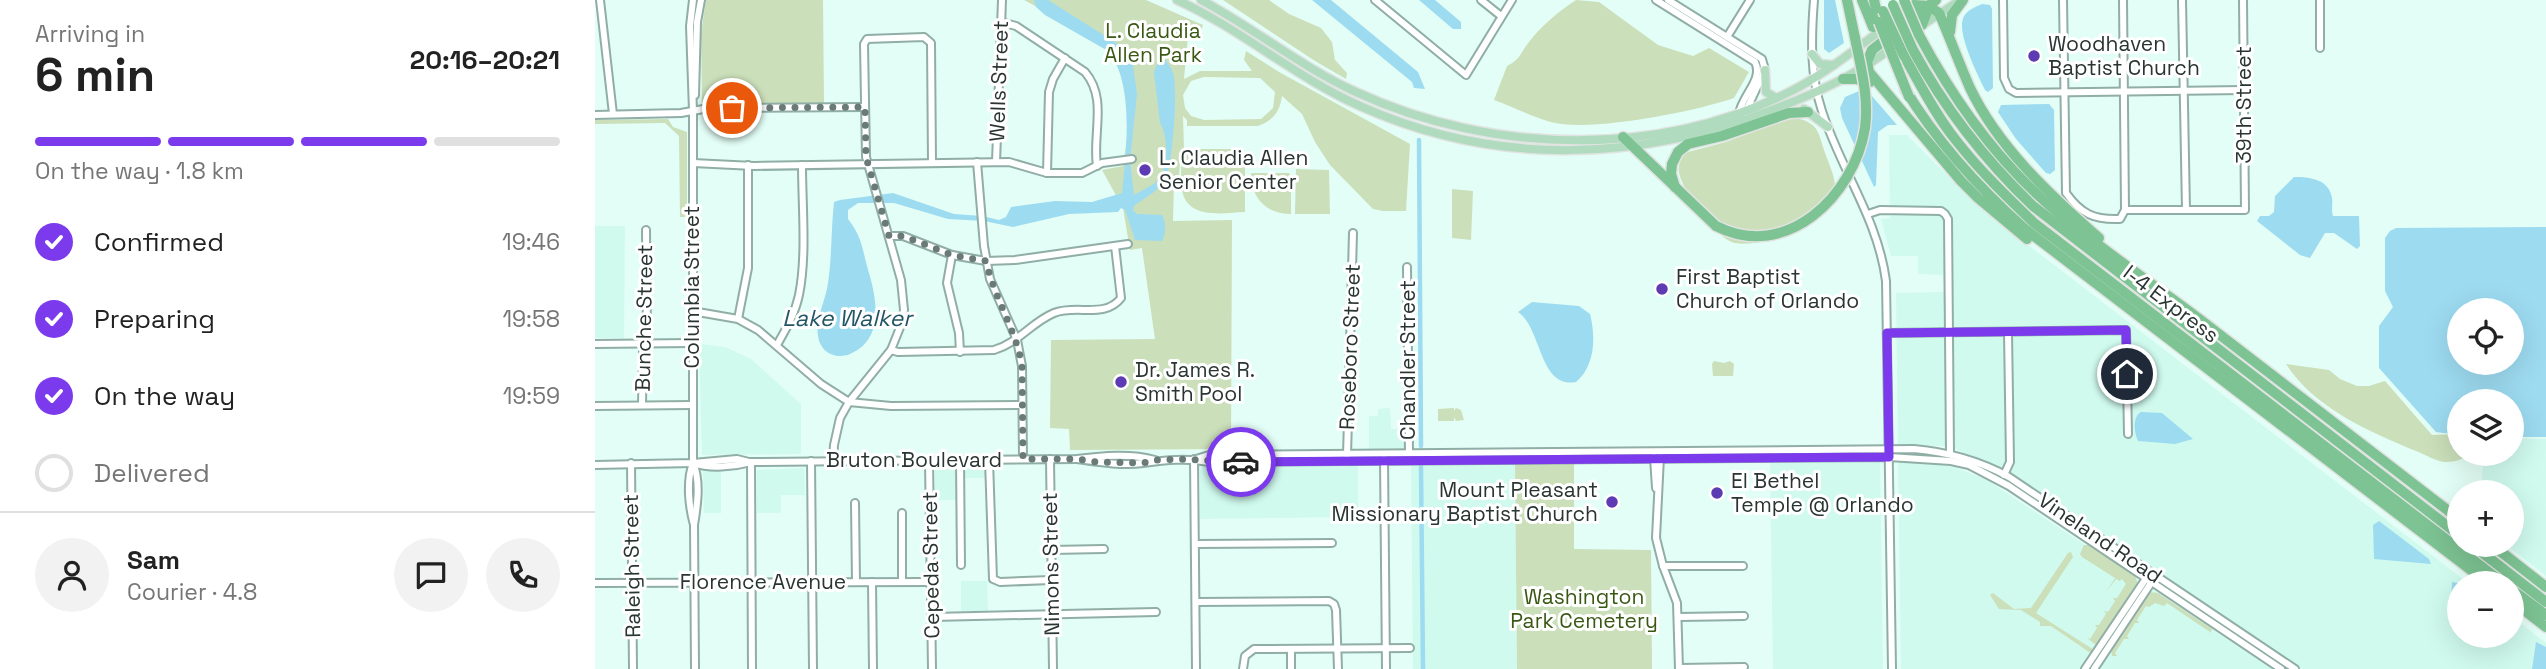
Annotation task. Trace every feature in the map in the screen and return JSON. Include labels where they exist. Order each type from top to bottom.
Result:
[{"type":"highway","points":[[1623,138],[1716,226],[1750,237],[1780,234],[1800,224],[1818,211],[1840,187],[1858,155],[1865,124],[1865,90],[1847,0]]},
{"type":"highway","points":[[1862,0],[1876,24],[1909,97]]},
{"type":"highway","points":[[1876,0],[1876,24],[1889,62],[1909,97],[1962,166],[2010,216],[2472,571]]},
{"type":"highway","name":"I-4 Express","points":[[1876,0],[1889,5],[1929,101],[1955,139],[1993,183],[2034,223],[2487,571]]},
{"type":"highway","points":[[1950,39],[1952,15],[1960,1]]},
{"type":"highway","points":[[1922,2],[1939,13],[1971,89],[2004,144],[2021,164],[2126,265]]},
{"type":"highway","points":[[1922,2],[1921,30],[1947,85],[1999,154],[2050,206],[2447,510]]},
{"type":"highway","points":[[1921,30],[1922,2]]},
{"type":"highway","points":[[1922,2],[1869,56],[1867,66],[1871,77],[1961,181],[2000,218],[2070,271],[2155,327]]},
{"type":"highway","name":"I-4 Express","points":[[1908,53],[1981,153],[2052,223],[2447,526]]},
{"type":"highway","points":[[1843,79],[1862,79],[1879,87]]},
{"type":"highway","points":[[1675,187],[1671,174],[1672,161],[1688,144],[1722,136],[1789,113],[1808,112]]},
{"type":"highway","points":[[2170,313],[2211,339],[2250,358]]},
{"type":"highway","points":[[2488,557],[2546,602]]},
{"type":"highway","points":[[2508,557],[2546,587]]},
{"type":"highway","points":[[2524,599],[2546,615]]},
{"type":"highway","points":[[2524,610],[2546,627]]},
{"type":"main road","points":[[1177,0],[1214,19],[1321,87],[1410,125],[1454,137],[1514,148],[1585,150],[1634,147],[1685,138],[1743,122],[1817,92],[1867,66],[1921,30],[1939,13],[1960,1]]},
{"type":"main road","points":[[1201,0],[1322,75],[1362,95],[1411,114],[1471,130],[1521,138],[1589,140],[1623,138],[1681,128],[1742,111],[1776,97],[1814,78],[1922,2]]},
{"type":"main road","points":[[1812,54],[1820,64],[1833,65]]},
{"type":"main road","points":[[1765,70],[1766,92],[1776,97]]},
{"type":"main road","points":[[1760,115],[1769,116],[1795,108],[1808,112],[1828,127]]},
{"type":"street","points":[[600,0],[613,114]]},
{"type":"street","name":"Columbia Street","points":[[693,0],[690,26],[693,111],[693,463],[690,470],[690,510],[694,526],[695,669]]},
{"type":"street","name":"Columbia Street","points":[[693,111],[697,22],[701,0]]},
{"type":"street","name":"Wells Street","points":[[996,162],[1002,0]]},
{"type":"street","points":[[1375,0],[1466,75],[1512,0]]},
{"type":"street","points":[[1481,0],[1501,16]]},
{"type":"street","points":[[1656,0],[1668,2],[1726,39],[1759,56],[1765,63],[1765,70],[1742,111]]},
{"type":"street","points":[[1726,39],[1750,0]]},
{"type":"street","points":[[1814,0],[1812,54],[1817,92],[1828,127],[1868,214],[1884,268],[1892,669]]},
{"type":"street","points":[[2003,0],[2004,78],[2009,89],[2016,93],[2244,90]]},
{"type":"street","points":[[2063,0],[2066,192],[2079,208],[2098,220],[2120,219],[2125,210],[2123,0]]},
{"type":"street","points":[[2125,210],[2186,210],[2182,0]]},
{"type":"street","name":"39th Street","points":[[2186,210],[2245,210],[2243,0]]},
{"type":"street","points":[[2320,0],[2320,48]]},
{"type":"street","points":[[1001,22],[1016,26],[1085,72],[1092,80],[1097,92],[1097,166]]},
{"type":"street","points":[[833,461],[837,431],[849,401],[891,350],[901,325],[904,293],[867,164],[864,44],[867,39],[928,39],[933,163]]},
{"type":"street","points":[[1726,39],[1753,60],[1758,68],[1757,77],[1742,111],[1743,122]]},
{"type":"street","points":[[1047,173],[1049,92],[1065,58]]},
{"type":"street","points":[[595,115],[709,108],[865,107]]},
{"type":"street","points":[[693,163],[802,165],[996,162],[1019,164],[1047,173],[1082,173],[1097,166],[1128,160]]},
{"type":"street","name":"Wells Street","points":[[977,162],[986,261],[996,294],[1017,340],[1022,366],[1023,459]]},
{"type":"street","points":[[738,319],[748,268],[748,165]]},
{"type":"street","points":[[777,345],[791,320],[799,295],[802,165]]},
{"type":"street","points":[[1868,214],[1880,210],[1941,211],[1948,219],[1950,453]]},
{"type":"street","name":"Bunche Street","points":[[642,405],[646,339],[646,230]]},
{"type":"street","name":"Roseboro Street","points":[[1347,457],[1353,233]]},
{"type":"street","points":[[889,236],[911,238],[952,255],[986,261],[1015,260],[1128,244]]},
{"type":"street","points":[[891,350],[994,350],[1017,340],[1054,313],[1067,309],[1108,309],[1116,305],[1121,298],[1115,246]]},
{"type":"street","points":[[952,255],[947,283],[959,333],[960,352]]},
{"type":"street","name":"Chandler Street","points":[[1407,267],[1409,453]]},
{"type":"street","points":[[692,311],[738,319],[758,330],[821,384],[849,401],[891,406],[1022,405]]},
{"type":"street","points":[[1887,333],[2126,330],[2128,434]]},
{"type":"street","points":[[2002,478],[2010,462],[2008,332]]},
{"type":"street","points":[[595,344],[692,343]]},
{"type":"street","points":[[595,406],[692,405]]},
{"type":"street","name":"Vineland Road","points":[[1889,453],[1914,449],[1970,458],[2261,651],[2295,669]]},
{"type":"street","name":"Bruton Boulevard","points":[[1384,457],[1409,453],[1509,456]]},
{"type":"street","name":"Bruton Boulevard","points":[[595,465],[693,463],[702,466],[738,466],[751,462],[1023,459],[1143,463],[1155,460],[1194,459],[1209,462],[1248,458],[1889,453]]},
{"type":"street","name":"Vineland Road","points":[[1889,453],[1951,461],[2002,478]]},
{"type":"street","points":[[1657,455],[1656,538],[1677,603],[1679,668],[1744,667]]},
{"type":"street","points":[[1384,457],[1386,669]]},
{"type":"street","name":"Nimons Street","points":[[1050,459],[1053,669]]},
{"type":"street","points":[[1194,459],[1196,669]]},
{"type":"street","name":"Cepeda Street","points":[[929,460],[932,669]]},
{"type":"street","points":[[960,460],[961,565]]},
{"type":"street","points":[[989,460],[993,579],[1000,582],[1051,580]]},
{"type":"street","points":[[811,461],[813,669]]},
{"type":"street","points":[[751,462],[752,669]]},
{"type":"street","name":"Raleigh Street","points":[[631,463],[633,669]]},
{"type":"street","points":[[855,503],[856,582]]},
{"type":"street","points":[[902,513],[902,582]]},
{"type":"street","points":[[1195,544],[1332,543]]},
{"type":"street","points":[[1051,550],[1104,549]]},
{"type":"street","points":[[1663,566],[1743,566]]},
{"type":"street","points":[[2085,669],[2151,578]]},
{"type":"street","points":[[2094,669],[2151,578]]},
{"type":"street","points":[[872,582],[873,669]]},
{"type":"street","name":"Florence Avenue","points":[[595,583],[931,582]]},
{"type":"street","points":[[1196,602],[1322,600],[1334,604],[1338,669]]},
{"type":"street","points":[[932,617],[1156,612]]},
{"type":"street","points":[[1678,617],[1744,616]]},
{"type":"street","points":[[1243,669],[1245,656],[1254,649],[1410,648]]},
{"type":"street","points":[[1291,649],[1291,669]]},
{"type":"street","name":"Vineland Road","points":[[2261,651],[2281,669]]},
{"type":"shaded area","points":[[1889,135],[1907,135],[1980,208],[2452,571],[2447,571],[2447,648],[2524,648],[2524,626],[2546,643],[2546,669],[2302,669],[2000,467],[1957,450],[1954,446],[1954,421],[1945,421],[1945,446],[1898,445],[1896,293],[1944,292],[1943,275],[1918,274],[1918,256],[1891,256],[1881,219],[1890,218]]},
{"type":"shaded area","points":[[595,226],[625,226],[624,338],[595,338]]},
{"type":"shaded area","points":[[699,344],[725,347],[751,359],[801,404],[801,454],[702,455]]},
{"type":"shaded area","points":[[1390,408],[1391,429],[1411,429],[1412,449],[1369,449],[1369,416],[1378,416],[1378,409]]},
{"type":"shaded area","points":[[2524,438],[2546,439],[2546,576],[2522,557],[2524,557],[2524,480],[2482,480],[2483,466],[2524,466]]},
{"type":"shaded area","points":[[1880,461],[1883,669],[1773,669],[1770,463]]},
{"type":"shaded area","points":[[1898,462],[1957,468],[1987,480],[2272,669],[1901,669]]},
{"type":"shaded area","points":[[1515,464],[1517,669],[1413,669],[1411,465]]},
{"type":"shaded area","points":[[1358,465],[1358,517],[1200,519],[1202,467]]},
{"type":"shaded area","points":[[935,466],[985,466],[985,478],[956,478],[957,500],[935,500]]},
{"type":"shaded area","points":[[804,468],[805,495],[781,495],[781,513],[757,513],[757,470]]},
{"type":"shaded area","points":[[703,470],[721,470],[721,513],[704,513]]},
{"type":"shaded area","points":[[961,581],[987,581],[988,611],[961,611]]},
{"type":"green space","points":[[706,0],[823,0],[824,105],[702,106],[701,33]]},
{"type":"green space","name":"L. Claudia Allen Park","points":[[1024,0],[1146,0],[1203,25],[1188,36],[1184,79],[1200,71],[1252,71],[1244,60],[1246,51],[1410,144],[1406,211],[1383,211],[1373,209],[1330,165],[1302,114],[1282,96],[1275,114],[1258,126],[1187,126],[1187,120],[1183,116],[1184,149],[1240,149],[1245,154],[1245,212],[1207,213],[1191,206],[1185,200],[1182,190],[1181,150],[1179,177],[1174,180],[1173,221],[1232,220],[1231,449],[1070,450],[1069,429],[1050,428],[1051,340],[1155,339],[1142,248],[1130,250],[1123,208],[1102,170],[1123,166],[1132,104],[1119,51]],"holes":[[[1204,77],[1260,78],[1275,92],[1273,108],[1261,119],[1204,120],[1191,116],[1185,108],[1183,95],[1191,81]]]},
{"type":"green space","points":[[1223,0],[1269,0],[1289,14],[1321,28],[1332,42],[1335,60],[1347,73],[1346,79],[1315,61]]},
{"type":"green space","points":[[1576,0],[1599,2],[1658,45],[1693,56],[1709,48],[1749,72],[1734,98],[1695,109],[1619,122],[1573,125],[1555,123],[1494,100],[1507,66],[1518,58],[1545,24]]},
{"type":"green space","points":[[1792,117],[1809,122],[1817,130],[1834,178],[1834,200],[1818,219],[1791,234],[1746,244],[1727,240],[1701,213],[1682,181],[1679,165],[1684,153],[1726,142]]},
{"type":"green space","points":[[668,119],[673,127],[687,132],[687,217],[680,217],[679,136],[665,123],[595,124],[595,120]]},
{"type":"green space","points":[[1296,169],[1329,170],[1330,214],[1295,214]]},
{"type":"green space","points":[[1251,173],[1289,173],[1291,214],[1274,211],[1262,203],[1254,190]]},
{"type":"green space","points":[[1452,189],[1473,191],[1471,240],[1452,238]]},
{"type":"green space","points":[[1714,361],[1730,361],[1734,364],[1733,376],[1713,376]]},
{"type":"green space","points":[[2286,364],[2329,370],[2340,379],[2357,386],[2369,386],[2385,381],[2432,435],[2447,434],[2447,462],[2431,458],[2362,427],[2327,406],[2298,380]]},
{"type":"green space","points":[[1454,408],[1454,411],[1456,408],[1461,410],[1464,420],[1456,421],[1454,417],[1454,421],[1438,421],[1438,409]]},
{"type":"green space","name":"Washington Park Cemetery","points":[[1574,463],[1574,549],[1651,550],[1652,669],[1517,669],[1515,464]]},
{"type":"green space","points":[[2084,545],[2089,545],[2135,575],[2138,585],[2096,645],[2087,638],[2090,639],[2097,628],[2095,625],[2099,625],[2106,614],[2104,611],[2108,612],[2115,601],[2113,598],[2117,598],[2126,584],[2122,579],[2116,579],[2106,592],[2115,578],[2082,557],[2080,554]]},
{"type":"green space","points":[[2071,552],[2073,557],[2036,613],[2091,648],[2092,654],[2051,626],[2040,626],[2040,622],[2021,610],[1999,609],[1990,595],[1993,593],[2014,609],[2031,608]]},
{"type":"green space","points":[[2149,592],[2158,593],[2212,629],[2209,635],[2210,632],[2167,603],[2164,606],[2155,603],[2146,606],[2137,620],[2139,623],[2135,623],[2127,636],[2129,639],[2124,639],[2115,653],[2117,656],[2112,656],[2111,648]]},
{"type":"water","name":"Lake Walker","points":[[1034,0],[1048,0],[1121,46],[1132,59],[1137,94],[1130,161],[1134,195],[1151,186],[1162,173],[1166,159],[1166,143],[1160,123],[1154,72],[1161,54],[1171,68],[1175,108],[1169,169],[1160,186],[1134,206],[1133,210],[1137,214],[1162,215],[1165,228],[1162,241],[1135,240],[1125,210],[1121,208],[1118,212],[1069,214],[1013,227],[984,221],[948,219],[894,203],[858,203],[848,210],[848,219],[857,232],[874,295],[873,329],[861,348],[850,354],[839,356],[829,353],[819,342],[817,330],[827,289],[834,202],[893,193],[954,214],[999,220],[1006,217],[1011,207],[1055,201],[1092,202],[1122,193],[1127,119],[1117,65],[1108,51],[1045,15],[1036,7]]},
{"type":"water","points":[[1312,0],[1331,0],[1418,72],[1425,89],[1414,88],[1412,82]]},
{"type":"water","points":[[1419,0],[1435,0],[1461,22],[1461,29],[1453,29]]},
{"type":"water","points":[[1824,0],[1835,0],[1844,43],[1829,53],[1824,49]]},
{"type":"water","points":[[1982,4],[1990,5],[1992,9],[1993,88],[1988,92],[1973,64],[1962,23],[1970,10]]},
{"type":"water","points":[[1859,91],[1871,95],[1897,125],[1888,125],[1878,132],[1874,187],[1842,118],[1840,108],[1845,97]]},
{"type":"water","points":[[2049,104],[2054,110],[2055,170],[2050,174],[2046,173],[2016,139],[1998,112],[2001,105]]},
{"type":"water","points":[[2294,177],[2318,180],[2327,187],[2332,198],[2333,216],[2359,216],[2360,246],[2357,249],[2334,233],[2325,233],[2310,258],[2300,255],[2257,221],[2260,216],[2269,216],[2274,212],[2275,196]]},
{"type":"water","points":[[2546,227],[2546,437],[2524,437],[2524,389],[2447,389],[2447,433],[2436,432],[2379,368],[2379,326],[2393,307],[2385,291],[2385,238],[2396,228]]},
{"type":"water","points":[[1532,302],[1579,306],[1590,314],[1592,351],[1587,368],[1576,382],[1564,382],[1548,367],[1526,320],[1518,312]]},
{"type":"water","points":[[2141,412],[2162,413],[2193,439],[2175,444],[2138,441],[2135,425],[2136,417]]},
{"type":"water","points":[[2379,521],[2429,559],[2431,564],[2374,559],[2373,525]]},
{"type":"water","points":[[2536,642],[2546,647],[2546,669],[2532,669]]},
{"type":"waterway","points":[[1419,140],[1421,446]]},
{"type":"waterway","points":[[1421,467],[1423,669]]},
{"type":"way so far","points":[[732,108],[865,107],[866,157],[889,236],[911,238],[952,255],[986,261],[990,279],[1020,352],[1023,459],[1143,463],[1194,459],[1241,462]]},
{"type":"place","name":"Woodhaven Baptist Church","points":[[2034,56]]},
{"type":"place","name":"L. Claudia Allen Senior Center","points":[[1145,170]]},
{"type":"place","name":"First Baptist Church of Orlando","points":[[1662,289]]},
{"type":"place","name":"Dr. James R. Smith Pool","points":[[1121,382]]},
{"type":"place","name":"El Bethel Temple @ Orlando","points":[[1717,493]]},
{"type":"place","name":"Mount Pleasant Missionary Baptist Church","points":[[1612,502]]},
{"type":"route","points":[[1241,462],[1889,457],[1887,333],[2126,330],[2127,374]]}]
